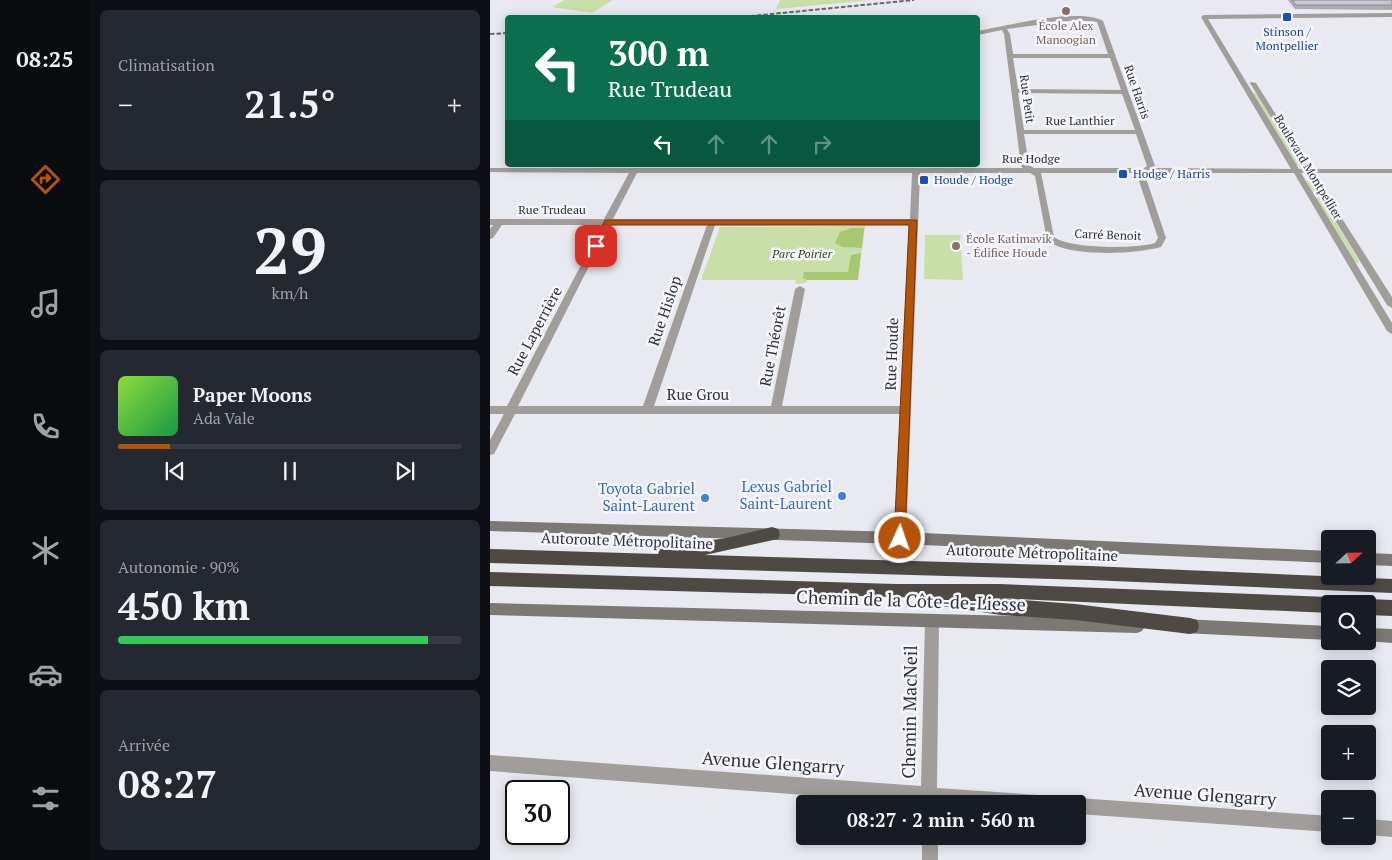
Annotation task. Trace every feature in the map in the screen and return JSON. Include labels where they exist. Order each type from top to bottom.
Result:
[{"type":"highway","points":[[628,560],[726,545],[772,534]]},
{"type":"highway","name":"Autoroute Métropolitaine","points":[[490,556],[1090,573],[1392,586]]},
{"type":"highway","points":[[490,580],[896,590],[1020,591],[1321,605]]},
{"type":"highway","points":[[896,590],[1001,608],[1075,612],[1190,626]]},
{"type":"highway","points":[[1376,607],[1392,608]]},
{"type":"main road","points":[[490,526],[900,538],[1321,557]]},
{"type":"main road","points":[[1376,559],[1392,560]]},
{"type":"main road","name":"Chemin de la Côte-de-Liesse","points":[[490,609],[1190,626],[1321,633]]},
{"type":"main road","points":[[1376,635],[1392,636]]},
{"type":"street","points":[[1207,16],[1392,15]]},
{"type":"street","name":"Boulevard Montpellier","points":[[1207,16],[1358,278],[1392,330]]},
{"type":"street","name":"Boulevard Montpellier","points":[[1207,16],[1392,305]]},
{"type":"street","name":"Rue Harris","points":[[1005,30],[1036,28],[1070,19],[1098,19],[1101,21],[1151,166],[1146,171]]},
{"type":"street","points":[[980,33],[1005,30]]},
{"type":"street","name":"Rue Petit","points":[[1005,30],[1025,166],[1032,171]]},
{"type":"street","points":[[1010,56],[1112,56]]},
{"type":"street","points":[[1015,92],[1125,92]]},
{"type":"street","name":"Rue Lanthier","points":[[1020,132],[1139,132]]},
{"type":"street","name":"Rue Hodge","points":[[490,170],[1392,171]]},
{"type":"street","name":"Rue Laperrière","points":[[490,451],[634,170]]},
{"type":"street","name":"Rue Houde","points":[[900,538],[916,171]]},
{"type":"street","name":"Carré Benoit","points":[[1032,171],[1039,175],[1048,234],[1054,242],[1070,247],[1142,249],[1156,246],[1162,238],[1141,175],[1146,171]]},
{"type":"street","points":[[490,236],[495,222]]},
{"type":"street","name":"Rue Trudeau","points":[[495,222],[914,222]]},
{"type":"street","name":"Rue Hislop","points":[[647,410],[712,222]]},
{"type":"street","name":"Rue Théorêt","points":[[776,410],[800,289]]},
{"type":"street","name":"Rue Grou","points":[[490,410],[906,410]]},
{"type":"street","name":"Chemin MacNeil","points":[[930,795],[932,621]]},
{"type":"street","name":"Avenue Glengarry","points":[[490,763],[881,795]]},
{"type":"street","name":"Avenue Glengarry","points":[[1086,807],[1321,823]]},
{"type":"street","points":[[1376,828],[1392,829]]},
{"type":"street","points":[[930,845],[930,860]]},
{"type":"green space","points":[[565,0],[613,0],[592,13],[552,7]]},
{"type":"green space","points":[[780,0],[872,0],[776,9]]},
{"type":"green space","points":[[1251,91],[1258,95],[1299,165],[1296,166]]},
{"type":"green space","points":[[1310,180],[1359,263],[1354,263],[1306,181]]},
{"type":"green space","name":"Parc Poirier","points":[[865,226],[858,280],[807,280],[806,283],[795,284],[796,280],[701,280],[720,227]]},
{"type":"green space","points":[[852,228],[864,228],[862,248],[843,247],[835,243],[840,232]]},
{"type":"green space","points":[[925,235],[960,235],[963,280],[924,279]]},
{"type":"green space","points":[[861,253],[858,280],[807,280],[803,278],[804,272],[848,272],[851,255]]},
{"type":"building","points":[[1292,0],[1392,0],[1392,5],[1296,5]]},
{"type":"railway","points":[[762,15],[914,0]]},
{"type":"railway","points":[[490,34],[505,33]]},
{"type":"place","name":"École Alex Manoogian","points":[[1066,11]]},
{"type":"place","name":"Stinson / Montpellier","points":[[1287,17]]},
{"type":"place","name":"Hodge / Harris","points":[[1123,174]]},
{"type":"place","name":"Houde / Hodge","points":[[924,180]]},
{"type":"place","name":"École Katimavik - Édifice Houde","points":[[956,246]]},
{"type":"place","name":"Lexus Gabriel Saint-Laurent","points":[[842,496]]},
{"type":"place","name":"Toyota Gabriel Saint-Laurent","points":[[705,498]]},
{"type":"route","points":[[596,246],[608,222],[914,222],[900,538]]}]
